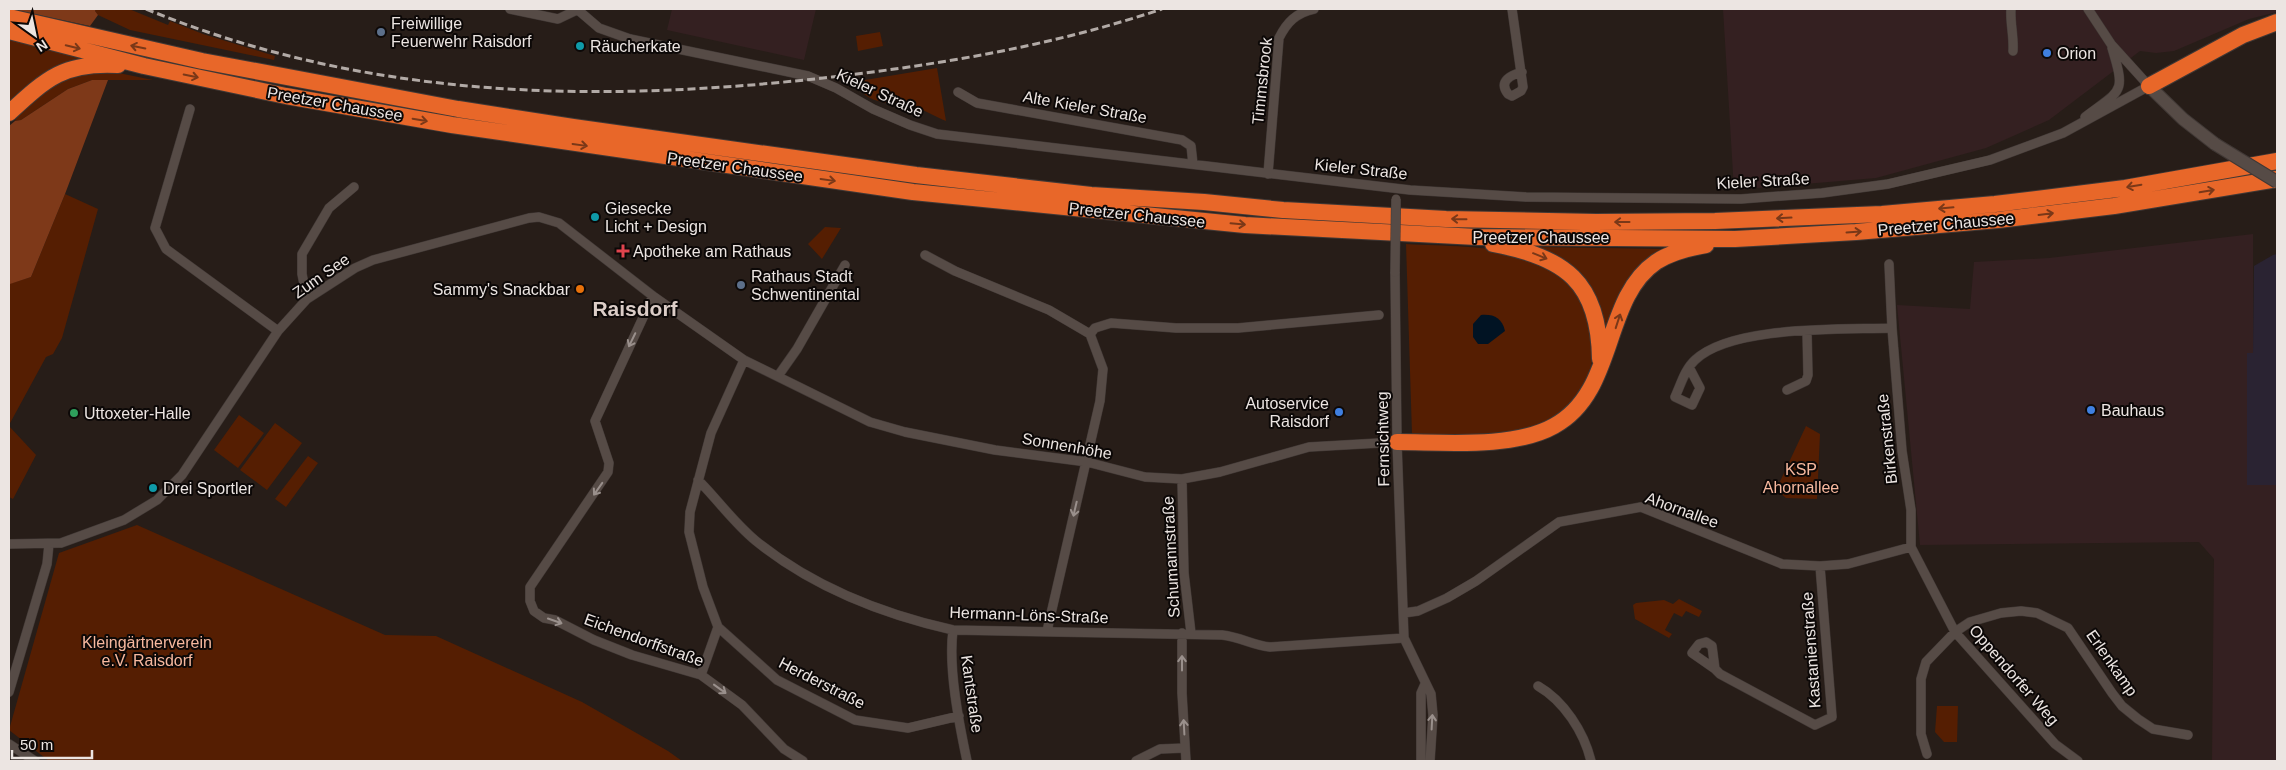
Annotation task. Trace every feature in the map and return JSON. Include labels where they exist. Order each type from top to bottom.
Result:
[{"type":"highway","name":"Preetzer Chaussee","points":[[9,17],[202,61],[458,109],[573,127],[916,175],[1091,194],[1282,210],[1446,219],[1596,222],[1715,221],[1882,214],[1995,204],[2116,189],[2274,161]]},
{"type":"highway","points":[[2149,86],[2243,35],[2277,22]]},
{"type":"highway","name":"Preetzer Chaussee","points":[[9,31],[144,66],[286,96],[452,125],[913,192],[1226,223],[1477,237],[1735,239],[1856,232],[1998,220],[2114,206],[2277,179]]},
{"type":"highway","points":[[9,113],[50,79],[69,69],[85,64],[144,66]]},
{"type":"highway","points":[[1477,237],[1490,244],[1528,251],[1550,260],[1572,275],[1587,295],[1596,315],[1600,337],[1600,366]]},
{"type":"highway","points":[[1397,442],[1502,441],[1538,433],[1555,426],[1576,409],[1593,384],[1626,298],[1648,268],[1679,251],[1735,239]]},
{"type":"street","points":[[510,9],[558,19],[578,9]]},
{"type":"street","name":"Kieler Straße","points":[[578,9],[599,28],[630,39],[808,76],[836,88],[873,109],[937,134],[1396,188],[1526,197],[1741,199],[1822,193],[1888,184],[1965,167],[2037,144],[2063,134],[2149,86]]},
{"type":"street","name":"Timmsbrook","points":[[1268,174],[1279,38],[1286,25],[1296,15],[1314,9]]},
{"type":"street","points":[[1512,9],[1522,72]]},
{"type":"street","points":[[2011,9],[2010,18],[2014,37],[2013,50]]},
{"type":"street","points":[[2088,9],[2110,44],[2183,119],[2215,144],[2277,182]]},
{"type":"street","points":[[2063,134],[2117,93],[2120,81],[2110,44]]},
{"type":"street","name":"Alte Kieler Straße","points":[[958,92],[977,103],[1182,140],[1190,146],[1193,164]]},
{"type":"street","points":[[190,109],[155,228],[166,249],[278,331]]},
{"type":"street","points":[[307,299],[302,274],[302,254],[329,208],[354,187]]},
{"type":"street","name":"Fernsichtweg","points":[[1396,188],[1397,442],[1404,638],[1431,694],[1433,704],[1430,761]]},
{"type":"street","name":"Zum See","points":[[9,544],[49,544],[70,540],[124,520],[147,507],[171,488],[201,449],[242,383],[278,331],[307,299],[355,268],[373,260],[477,231],[539,217],[559,223],[654,296],[744,360]]},
{"type":"street","points":[[926,255],[963,275],[1049,310],[1090,334],[1103,370],[1103,380],[1087,462],[1046,631]]},
{"type":"street","name":"Birkenstraße","points":[[1889,264],[1902,451],[1911,510],[1911,547]]},
{"type":"street","points":[[778,376],[797,349],[845,265]]},
{"type":"street","name":"Eichendorffstraße","points":[[654,296],[621,362],[616,379],[595,421],[608,463],[608,472],[530,587],[530,601],[534,611],[544,618],[555,620],[594,640],[632,655],[701,675],[742,705],[784,749],[803,761]]},
{"type":"street","points":[[1090,334],[1096,328],[1111,323],[1176,328],[1238,328],[1379,314]]},
{"type":"street","points":[[1689,367],[1697,359],[1730,342],[1752,335],[1892,328]]},
{"type":"street","points":[[1786,390],[1806,381],[1808,375],[1807,332]]},
{"type":"street","points":[[701,675],[718,627],[703,586],[689,532],[690,512],[711,433],[744,360]]},
{"type":"street","name":"Sonnenhöhe","points":[[744,360],[870,422],[905,432],[995,450],[1087,462],[1145,477],[1182,479],[1220,472],[1310,447],[1397,442]]},
{"type":"street","name":"Schumannstraße","points":[[1182,479],[1187,633]]},
{"type":"street","name":"Hermann-Löns-Straße","points":[[698,480],[714,495],[734,521],[755,540],[822,585],[860,602],[904,618],[953,630],[1187,633],[1240,637],[1256,645],[1270,647],[1404,638]]},
{"type":"street","name":"Ahornallee","points":[[1404,613],[1418,611],[1447,598],[1476,581],[1558,522],[1641,507],[1782,564],[1820,566],[1848,564],[1911,547]]},
{"type":"street","points":[[9,692],[47,564],[49,544]]},
{"type":"street","name":"Oppendorfer Weg","points":[[1911,547],[1956,632],[2055,744],[2078,761]]},
{"type":"street","name":"Kastanienstraße","points":[[1714,668],[1815,725],[1832,717],[1820,566]]},
{"type":"street","name":"Erlenkamp","points":[[1927,754],[1921,734],[1921,679],[1926,662],[1956,632],[1970,622],[2014,611],[2037,613],[2068,628],[2122,706],[2153,729],[2188,735]]},
{"type":"street","name":"Herderstraße","points":[[718,627],[777,680],[855,720],[908,728],[958,716]]},
{"type":"street","name":"Kantstraße","points":[[953,630],[951,646],[958,716],[967,761]]},
{"type":"street","points":[[1186,761],[1187,633]]},
{"type":"street","name":"Fernsichtweg","points":[[1421,761],[1423,730],[1421,693],[1425,684]]},
{"type":"street","points":[[1538,686],[1553,694],[1577,727],[1586,745],[1590,761]]},
{"type":"street","points":[[9,744],[35,761]]},
{"type":"street","points":[[1136,761],[1160,749],[1185,748]]},
{"type":"shaded area","points":[[11,9],[96,9],[95,11],[98,15],[90,26]]},
{"type":"shaded area","points":[[672,9],[816,9],[804,60],[667,30]]},
{"type":"shaded area","points":[[1723,9],[2277,9],[2277,12],[2249,19],[2174,51],[2156,53],[2140,51],[2049,120],[1986,148],[1876,178],[1734,190]]},
{"type":"shaded area","points":[[92,80],[108,80],[65,194],[31,277],[10,284],[9,126],[68,89]]},
{"type":"shaded area","points":[[2253,234],[2253,353],[2247,353],[2247,485],[2277,485],[2277,761],[2212,761],[2214,559],[2199,542],[1920,545],[1897,305],[1970,309],[1974,262],[2049,258]]},
{"type":"shaded area","points":[[2277,254],[2277,485],[2247,485],[2247,353],[2253,353],[2254,266]]},
{"type":"green space","points":[[96,9],[129,9],[168,25],[170,21],[203,34],[275,56],[274,60],[130,30],[98,15],[95,11]]},
{"type":"green space","points":[[880,32],[883,46],[858,51],[856,36]]},
{"type":"green space","points":[[9,37],[83,55],[79,62],[9,107]]},
{"type":"green space","points":[[937,68],[946,121],[917,108],[873,99],[861,89],[859,81]]},
{"type":"green space","points":[[91,71],[109,71],[153,80],[92,80],[68,89],[21,120],[15,121],[29,103],[48,88],[69,78]]},
{"type":"green space","points":[[65,194],[98,209],[62,338],[53,354],[46,357],[9,425],[9,284],[31,277]]},
{"type":"green space","points":[[825,227],[841,228],[822,259],[808,244]]},
{"type":"green space","points":[[1406,244],[1483,248],[1503,251],[1540,262],[1564,275],[1579,295],[1593,342],[1590,371],[1575,400],[1556,416],[1518,430],[1474,435],[1412,434]]},
{"type":"green space","points":[[1537,247],[1666,249],[1604,343],[1559,259]]},
{"type":"green space","points":[[239,415],[264,433],[238,468],[214,450]]},
{"type":"green space","points":[[275,423],[302,443],[267,490],[240,470]]},
{"type":"green space","points":[[9,426],[36,455],[13,499],[9,497]]},
{"type":"green space","name":"KSP Ahornallee","points":[[1806,426],[1820,434],[1817,499],[1786,498],[1776,490]]},
{"type":"green space","points":[[308,456],[318,463],[286,507],[275,499]]},
{"type":"green space","name":"Kleingärtnerverein e.V. Raisdorf","points":[[137,525],[385,635],[436,636],[582,702],[682,761],[49,761],[9,730],[59,553]]},
{"type":"green space","points":[[1679,599],[1702,611],[1699,617],[1686,611],[1682,617],[1674,613],[1665,630],[1672,634],[1669,638],[1635,619],[1633,605],[1636,603],[1664,600],[1673,604]]},
{"type":"green space","points":[[1937,706],[1958,706],[1957,742],[1944,742],[1935,732]]},
{"type":"water","points":[[1481,315],[1490,315],[1500,320],[1505,331],[1488,344],[1478,344],[1473,337],[1473,324]]},
{"type":"railway","points":[[146,9],[230,39],[314,62],[398,78],[484,87],[570,91],[656,91],[744,86],[874,72],[999,52],[1081,33],[1162,9]]},
{"type":"place","name":"Freiwillige Feuerwehr Raisdorf","points":[[381,32]]},
{"type":"place","name":"Räucherkate","points":[[580,46]]},
{"type":"place","name":"Orion","points":[[2047,53]]},
{"type":"place","name":"Giesecke Licht + Design","points":[[595,217]]},
{"type":"place","name":"Apotheke am Rathaus","points":[[623,251]]},
{"type":"place","name":"Rathaus Stadt Schwentinental","points":[[741,285]]},
{"type":"place","name":"Sammy's Snackbar","points":[[580,289]]},
{"type":"place","name":"Bauhaus","points":[[2091,410]]},
{"type":"place","name":"Autoservice Raisdorf","points":[[1339,412]]},
{"type":"place","name":"Uttoxeter-Halle","points":[[74,413]]},
{"type":"place","name":"Drei Sportler","points":[[153,488]]},
{"type":"district","name":"Raisdorf","points":[[635,308]]}]
